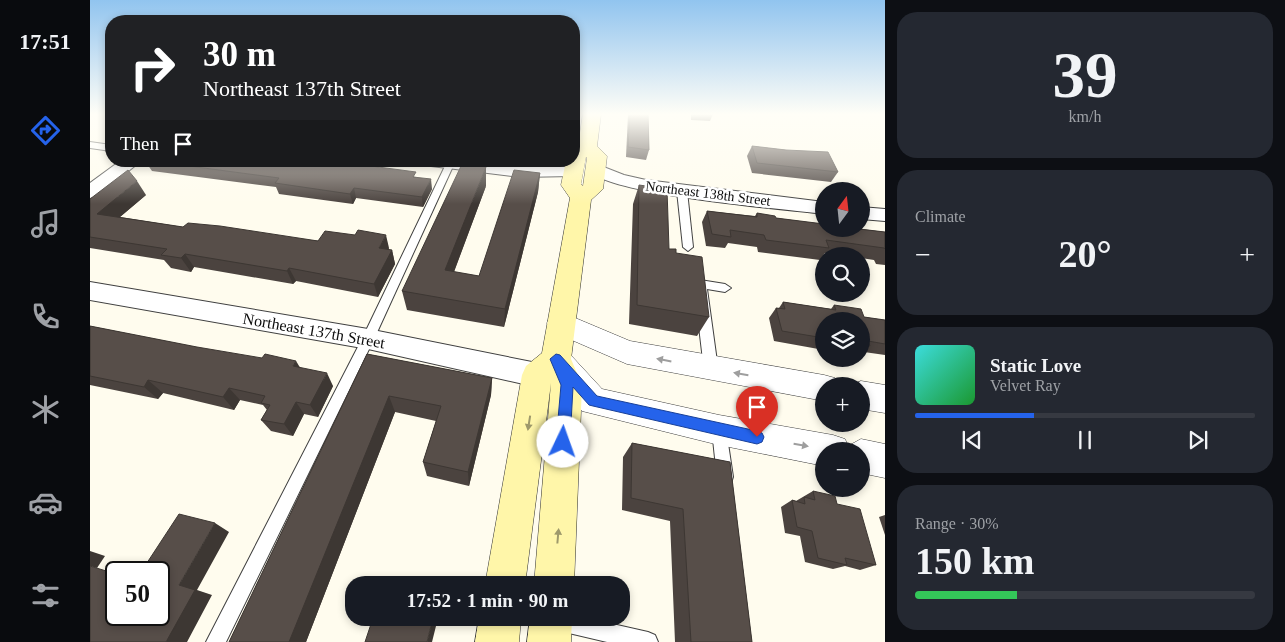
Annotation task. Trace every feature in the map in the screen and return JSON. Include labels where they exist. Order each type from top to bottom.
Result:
[{"type":"main road","points":[[587,148],[588,144]]},
{"type":"main road","points":[[580,152],[587,148]]},
{"type":"main road","points":[[507,576],[547,367],[561,323],[597,156],[587,148]]},
{"type":"main road","points":[[574,167],[571,185],[590,185]]},
{"type":"main road","points":[[547,367],[567,385],[554,576]]},
{"type":"main road","points":[[497,642],[499,626]]},
{"type":"street","points":[[90,192],[124,167]]},
{"type":"street","points":[[478,167],[550,173],[573,171]]},
{"type":"street","points":[[515,171],[548,180],[590,185]]},
{"type":"street","name":"Northeast 138th Street","points":[[590,185],[646,186],[815,207]]},
{"type":"street","points":[[870,213],[885,215]]},
{"type":"street","name":"Northeast 137th Street","points":[[90,291],[368,339],[547,367]]},
{"type":"street","points":[[561,323],[627,352],[711,369],[815,386]]},
{"type":"street","points":[[547,367],[593,400],[719,430],[815,448]]},
{"type":"street","points":[[870,396],[885,399]]},
{"type":"street","points":[[870,458],[885,461]]},
{"type":"lane","points":[[90,145],[105,147]]},
{"type":"lane","points":[[216,642],[368,339],[449,167]]},
{"type":"lane","points":[[682,191],[688,248]]},
{"type":"lane","points":[[711,369],[700,284],[725,288]]},
{"type":"lane","points":[[719,430],[727,490]]},
{"type":"lane","points":[[588,626],[648,642]]},
{"type":"building","points":[[628,144],[649,144],[649,150],[628,147]]},
{"type":"building","points":[[752,146],[828,152],[838,172],[757,163]]},
{"type":"building","points":[[196,167],[378,167],[416,172],[413,177],[431,179],[422,197],[354,188],[350,194],[275,183],[279,178]]},
{"type":"building","points":[[461,167],[486,167],[445,270],[479,276],[514,170],[540,173],[505,309],[402,291]]},
{"type":"building","points":[[128,170],[137,181],[97,214],[183,227],[188,223],[220,226],[318,241],[325,231],[355,235],[358,230],[386,235],[379,248],[392,250],[374,284],[289,268],[287,271],[185,254],[181,258],[161,255],[167,249],[90,237],[90,199]]},
{"type":"building","points":[[639,185],[667,189],[669,249],[676,249],[676,253],[702,257],[709,317],[637,305]]},
{"type":"building","points":[[707,211],[757,217],[757,213],[775,216],[776,218],[815,223],[815,238],[870,238],[870,230],[885,232],[885,249],[826,240],[829,247],[821,247],[766,240],[764,235],[730,230],[731,237],[712,234]]},
{"type":"building","points":[[783,302],[836,310],[834,305],[861,309],[862,312],[815,312],[815,336],[782,331],[776,308],[785,309]]},
{"type":"building","points":[[870,318],[885,320],[885,344],[870,341]]},
{"type":"building","points":[[90,326],[262,358],[265,354],[296,361],[293,366],[327,373],[310,405],[296,402],[284,424],[261,420],[270,405],[261,403],[265,396],[229,388],[223,397],[148,380],[144,387],[90,376]]},
{"type":"building","points":[[367,354],[492,378],[468,472],[423,462],[441,406],[389,396],[289,642],[229,642]]},
{"type":"building","points":[[632,443],[730,462],[752,642],[691,642],[683,509],[631,498]]},
{"type":"building","points":[[813,491],[815,491],[815,497],[835,497],[837,504],[860,509],[876,565],[845,558],[847,565],[818,558],[812,531],[797,527],[792,500],[805,504],[804,497],[815,500]]},
{"type":"building","points":[[179,514],[215,523],[179,585],[195,590],[166,642],[90,642],[90,566],[105,571],[105,626],[170,626],[170,561],[148,561]]},
{"type":"building","points":[[370,626],[431,626],[427,642],[365,642]]},
{"type":"route","points":[[563,442],[567,385],[556,359],[593,400],[719,430],[757,437]]}]
